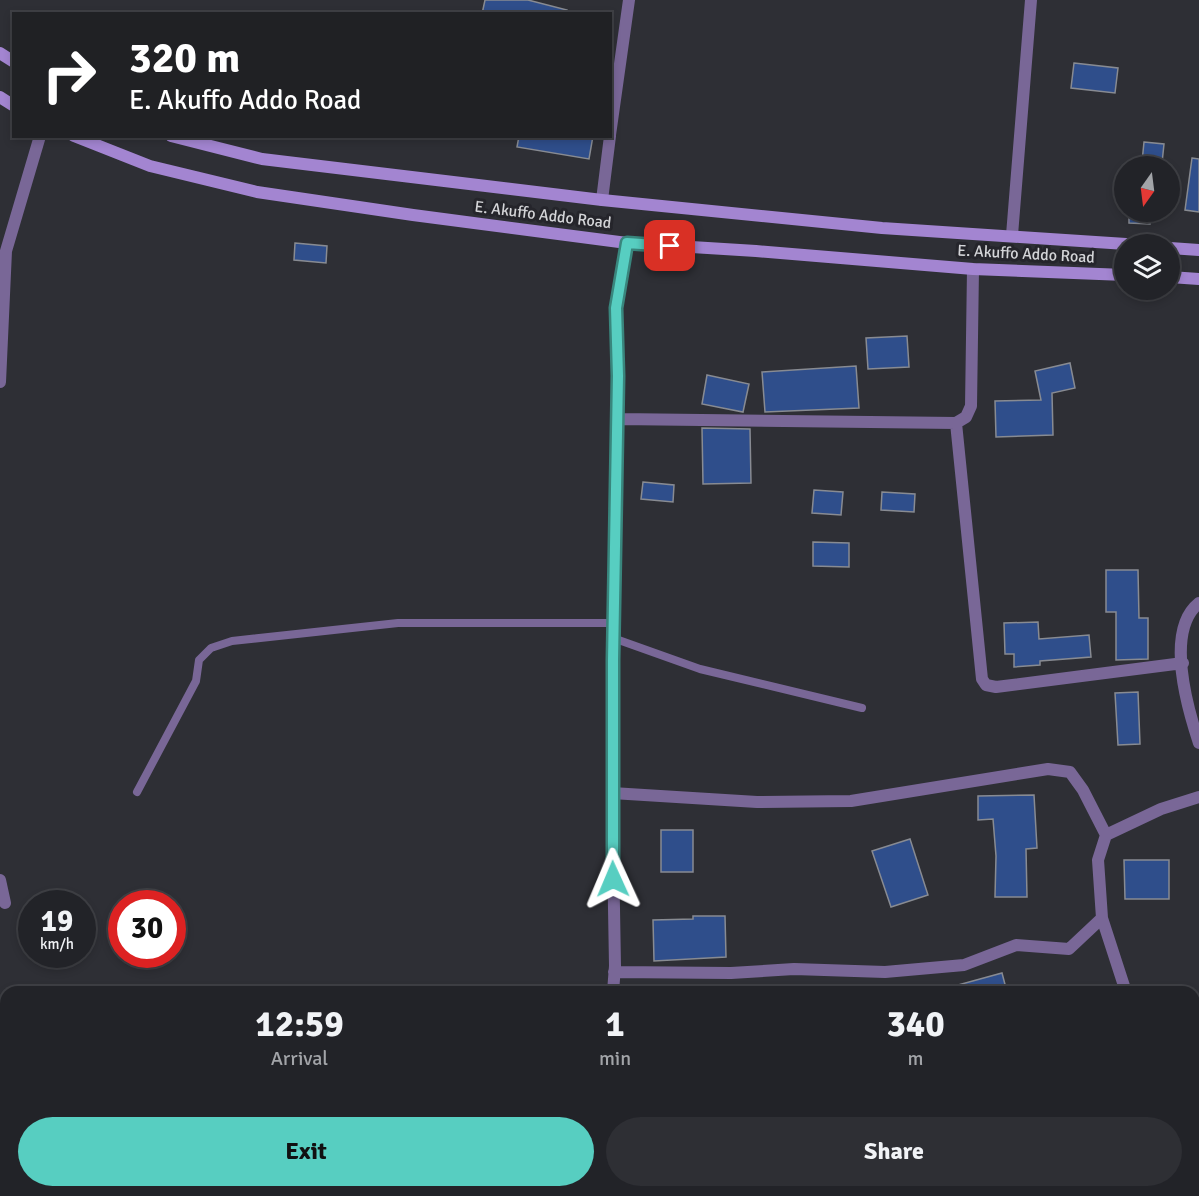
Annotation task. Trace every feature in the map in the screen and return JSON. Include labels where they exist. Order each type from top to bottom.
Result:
[{"type":"main road","name":"E. Akuffo Addo Road","points":[[79,138],[150,166],[257,192],[627,243],[973,269],[1114,275]]},
{"type":"main road","name":"E. Akuffo Addo Road","points":[[179,138],[262,159],[602,200],[882,228],[1114,243]]},
{"type":"main road","points":[[1180,249],[1199,250]]},
{"type":"main road","points":[[1180,278],[1199,279]]},
{"type":"street","points":[[612,122],[629,0]]},
{"type":"street","points":[[1012,235],[1031,0]]},
{"type":"street","points":[[0,382],[6,251],[39,138]]},
{"type":"street","points":[[602,200],[610,138]]},
{"type":"street","points":[[613,986],[613,623],[618,419],[616,308],[627,243]]},
{"type":"street","points":[[618,419],[956,423],[966,417],[971,406],[973,269]]},
{"type":"street","points":[[956,423],[981,679],[986,685],[996,687],[1182,663]]},
{"type":"street","points":[[1199,603],[1192,608],[1180,643],[1179,656],[1190,718],[1199,743]]},
{"type":"street","points":[[612,793],[757,802],[851,801],[1048,769],[1070,772],[1083,790],[1107,835]]},
{"type":"street","points":[[1124,986],[1102,918],[1098,860],[1107,835],[1161,808],[1199,796]]},
{"type":"street","points":[[0,880],[6,903]]},
{"type":"street","points":[[614,972],[731,973],[794,969],[885,972],[964,965],[1016,945],[1069,949],[1102,918]]},
{"type":"lane","points":[[137,792],[196,681],[199,660],[211,648],[232,640],[398,623],[613,623]]},
{"type":"lane","points":[[613,638],[700,669],[862,708]]},
{"type":"building","points":[[485,0],[528,0],[567,10],[566,12],[482,12]]},
{"type":"building","points":[[1074,63],[1118,68],[1115,93],[1071,88]]},
{"type":"building","points":[[519,138],[593,138],[589,159],[517,147]]},
{"type":"building","points":[[1144,142],[1164,144],[1163,156],[1143,156]]},
{"type":"building","points":[[1192,158],[1199,159],[1199,212],[1185,210]]},
{"type":"building","points":[[1129,222],[1150,222],[1150,224]]},
{"type":"building","points":[[295,243],[327,246],[326,263],[294,260]]},
{"type":"building","points":[[907,336],[909,367],[868,369],[866,338]]},
{"type":"building","points":[[1070,363],[1075,388],[1052,393],[1053,435],[996,437],[995,401],[1041,400],[1035,371]]},
{"type":"building","points":[[856,366],[859,408],[765,412],[762,372]]},
{"type":"building","points":[[707,375],[749,384],[743,412],[702,404]]},
{"type":"building","points":[[702,428],[750,429],[751,483],[703,484]]},
{"type":"building","points":[[643,482],[674,485],[673,502],[641,499]]},
{"type":"building","points":[[814,490],[843,492],[841,515],[812,513]]},
{"type":"building","points":[[882,492],[915,494],[914,512],[881,510]]},
{"type":"building","points":[[813,542],[849,543],[849,567],[813,566]]},
{"type":"building","points":[[1106,570],[1138,570],[1139,618],[1148,618],[1148,659],[1116,660],[1116,612],[1106,612]]},
{"type":"building","points":[[1038,622],[1039,639],[1089,635],[1091,657],[1040,661],[1040,665],[1014,667],[1014,654],[1005,654],[1004,623]]},
{"type":"building","points":[[1138,692],[1140,744],[1118,745],[1115,693]]},
{"type":"building","points":[[1034,795],[1037,848],[1026,849],[1027,897],[995,897],[996,856],[993,819],[978,820],[978,796]]},
{"type":"building","points":[[661,830],[693,830],[693,872],[661,872]]},
{"type":"building","points":[[910,839],[928,895],[891,907],[872,851]]},
{"type":"building","points":[[1124,860],[1169,860],[1169,899],[1125,899]]},
{"type":"building","points":[[693,916],[725,916],[726,957],[654,961],[653,920],[693,919]]},
{"type":"building","points":[[1002,973],[1005,986],[954,986]]},
{"type":"route","points":[[613,879],[613,660],[618,376],[616,308],[627,243],[670,246]]}]
